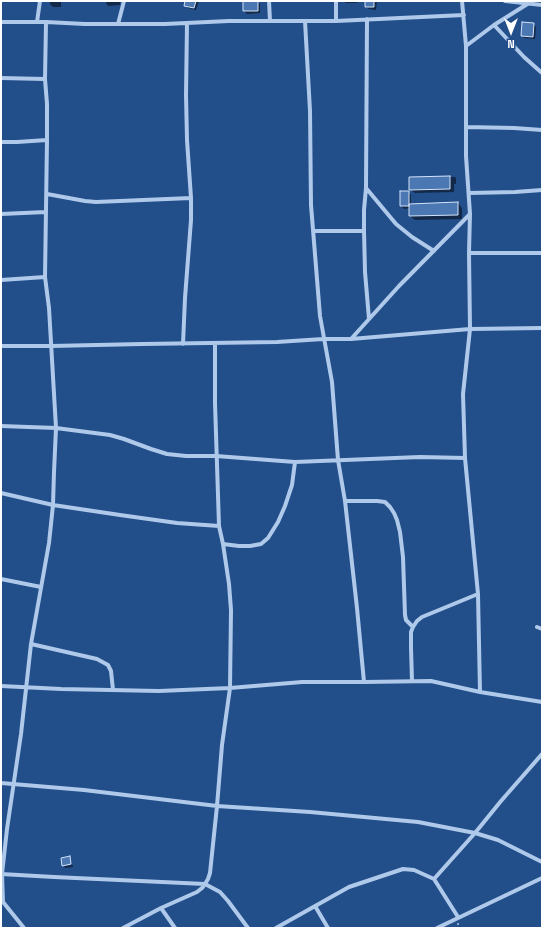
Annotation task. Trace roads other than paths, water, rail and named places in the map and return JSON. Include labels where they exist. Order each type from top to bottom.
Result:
[{"type":"street","points":[[37,22],[40,1]]},
{"type":"street","points":[[118,24],[124,1]]},
{"type":"street","points":[[269,1],[270,21]]},
{"type":"street","points":[[336,1],[336,21]]},
{"type":"street","points":[[462,1],[466,46],[466,156],[470,214],[470,329],[463,394],[465,458],[478,594],[480,692]]},
{"type":"street","points":[[505,1],[542,5]]},
{"type":"street","points":[[466,46],[494,25],[529,3]]},
{"type":"street","points":[[1,22],[165,24],[229,21],[336,21],[464,15]]},
{"type":"street","points":[[367,19],[366,188],[364,231],[365,272],[369,319]]},
{"type":"street","points":[[305,21],[310,111],[311,205],[320,316],[332,382],[338,460],[345,501],[364,682]]},
{"type":"street","points":[[24,928],[2,903],[2,874],[32,644],[49,543],[53,505],[56,428],[46,277],[46,22]]},
{"type":"street","points":[[184,344],[185,298],[191,220],[186,94],[187,23]]},
{"type":"street","points":[[494,25],[524,57],[542,72]]},
{"type":"street","points":[[1,78],[45,79]]},
{"type":"street","points":[[466,127],[542,130]]},
{"type":"street","points":[[1,142],[47,140]]},
{"type":"street","points":[[366,188],[396,224],[412,237],[434,251]]},
{"type":"street","points":[[469,192],[515,192],[542,190]]},
{"type":"street","points":[[47,194],[96,202],[191,198]]},
{"type":"street","points":[[1,214],[46,212]]},
{"type":"street","points":[[351,339],[399,286],[470,214]]},
{"type":"street","points":[[314,231],[364,231]]},
{"type":"street","points":[[469,253],[542,253]]},
{"type":"street","points":[[1,280],[46,277]]},
{"type":"street","points":[[1,346],[277,342],[351,339],[470,329],[542,328]]},
{"type":"street","points":[[123,928],[161,908],[197,892],[205,884],[210,873],[222,745],[230,688],[231,610],[229,584],[219,526],[216,456],[215,344]]},
{"type":"street","points":[[1,426],[56,428],[110,435],[167,454],[186,456],[216,456],[295,462],[420,457],[465,458]]},
{"type":"street","points":[[223,544],[250,546],[261,544],[268,538],[278,522],[285,506],[292,485],[295,462]]},
{"type":"street","points":[[1,493],[53,505],[177,523],[219,526]]},
{"type":"street","points":[[345,501],[385,502],[390,506],[394,513],[400,532],[403,557],[405,615],[406,620],[412,626]]},
{"type":"street","points":[[1,579],[41,587]]},
{"type":"street","points":[[412,681],[412,626],[422,617],[478,594]]},
{"type":"street","points":[[537,627],[542,629]]},
{"type":"street","points":[[32,644],[97,659],[108,665],[111,671],[113,690]]},
{"type":"street","points":[[1,686],[159,691],[230,688],[302,682],[431,681],[480,692],[542,702]]},
{"type":"street","points":[[434,879],[476,834],[501,801],[542,754]]},
{"type":"street","points":[[1,783],[84,790],[217,806],[310,812],[418,822],[498,840],[542,862]]},
{"type":"street","points":[[276,928],[349,887],[403,869],[414,870],[434,879],[458,917]]},
{"type":"street","points":[[2,874],[54,878],[205,884],[220,892],[224,896],[248,928]]},
{"type":"street","points":[[437,928],[542,878]]},
{"type":"street","points":[[315,906],[328,928]]},
{"type":"street","points":[[161,908],[175,928]]}]
